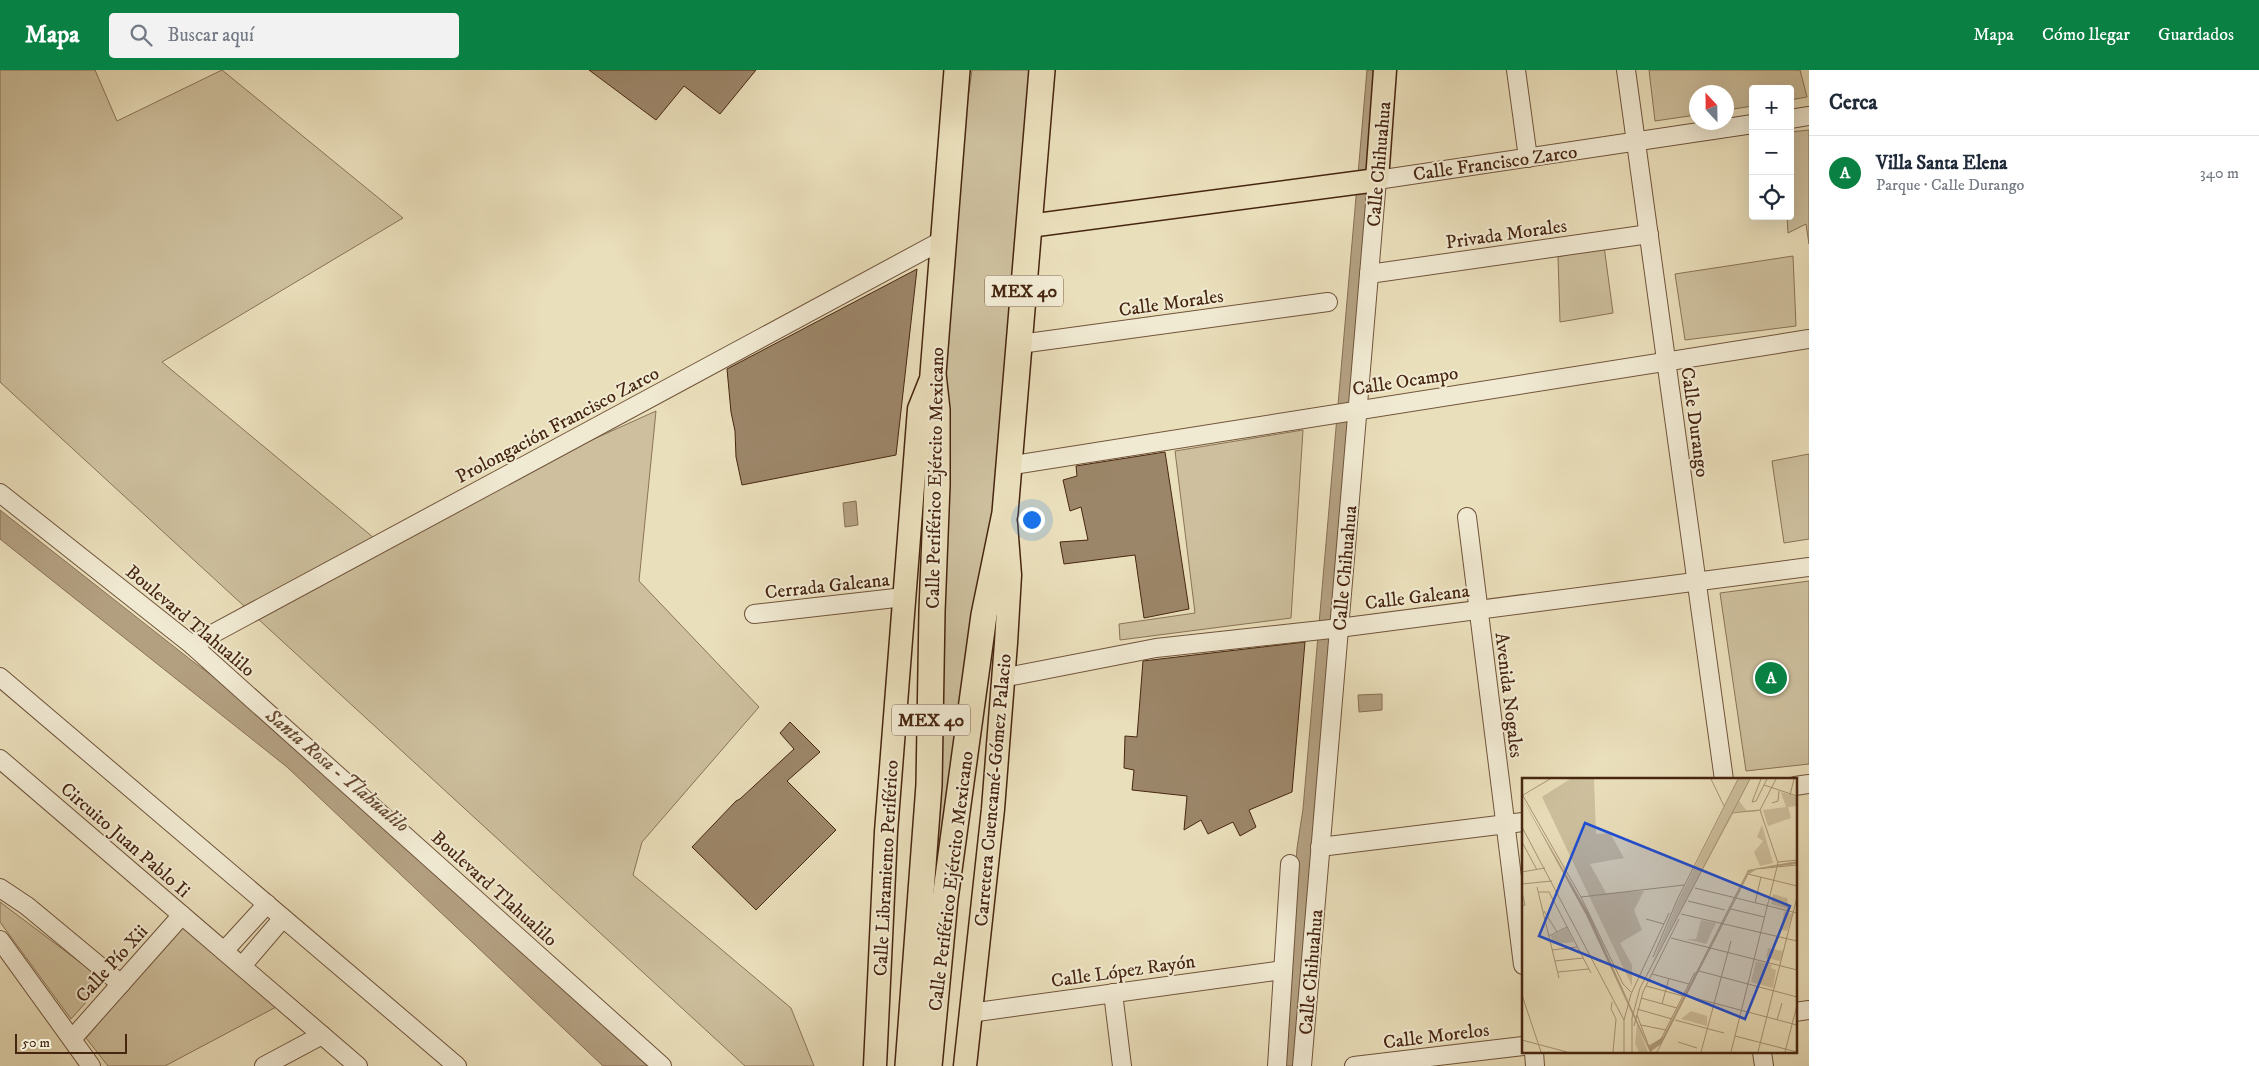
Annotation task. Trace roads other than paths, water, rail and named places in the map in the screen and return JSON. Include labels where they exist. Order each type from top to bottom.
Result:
[{"type":"highway","name":"Calle Periférico Ejército Mexicano","points":[[908,1066],[929,785],[932,612],[937,485],[937,410],[933,374],[956,70]]},
{"type":"highway","name":"Calle Periférico Ejército Mexicano","points":[[929,1066],[945,899],[980,644],[1005,513],[1042,70]]},
{"type":"main road","name":"Calle Chihuahua","points":[[1364,182],[1385,70]]},
{"type":"main road","name":"Calle Francisco Zarco","points":[[1029,226],[1364,182]]},
{"type":"main road","name":"Calle Libramiento Periférico","points":[[875,1066],[886,832],[919,409],[933,374]]},
{"type":"main road","name":"Carretera Cuencamé-Gómez Palacio","points":[[965,1066],[993,809],[1010,575],[1005,513]]},
{"type":"street","points":[[1516,70],[1528,158]]},
{"type":"street","name":"Calle Durango","points":[[1626,70],[1724,778]]},
{"type":"street","points":[[1794,118],[1809,116]]},
{"type":"street","name":"Calle Francisco Zarco","points":[[1364,182],[1749,125]]},
{"type":"street","name":"Calle Chihuahua","points":[[1302,1066],[1353,410],[1369,274],[1364,182]]},
{"type":"street","name":"Privada Morales","points":[[1369,274],[1649,234]]},
{"type":"street","name":"Prolongación Francisco Zarco","points":[[192,646],[943,240]]},
{"type":"street","name":"Calle Morales","points":[[1020,344],[1328,302]]},
{"type":"street","name":"Calle Ocampo","points":[[1008,466],[1353,410],[1809,340]]},
{"type":"street","name":"Boulevard Tlahualilo","points":[[0,494],[192,646],[662,1066]]},
{"type":"street","name":"Avenida Nogales","points":[[1467,517],[1522,957]]},
{"type":"street","name":"Calle Galeana","points":[[1002,678],[1156,648],[1335,628],[1809,566]]},
{"type":"street","name":"Cerrada Galeana","points":[[754,614],[904,598]]},
{"type":"street","points":[[0,677],[457,1066]]},
{"type":"street","name":"Circuito Juan Pablo Ii","points":[[0,759],[358,1066]]},
{"type":"street","points":[[1796,786],[1809,784]]},
{"type":"street","points":[[1320,847],[1522,822]]},
{"type":"street","points":[[1277,1066],[1290,864]]},
{"type":"street","points":[[0,888],[27,906],[121,984]]},
{"type":"street","points":[[224,951],[266,904]]},
{"type":"street","name":"Calle Pío Xii","points":[[72,1039],[182,915]]},
{"type":"street","points":[[242,966],[283,918]]},
{"type":"street","points":[[0,940],[91,1066]]},
{"type":"street","name":"Calle López Rayón","points":[[970,1013],[1282,970]]},
{"type":"street","points":[[1113,993],[1122,1066]]},
{"type":"street","points":[[1796,1012],[1809,1010]]},
{"type":"street","points":[[264,1066],[322,1035]]},
{"type":"street","name":"Calle Morelos","points":[[1354,1066],[1522,1046]]},
{"type":"place","name":"Villa Santa Elena","points":[[1771,678]]},
{"type":"water label","name":"Santa Rosa - Tlahualilo","points":[[338,770]]}]
